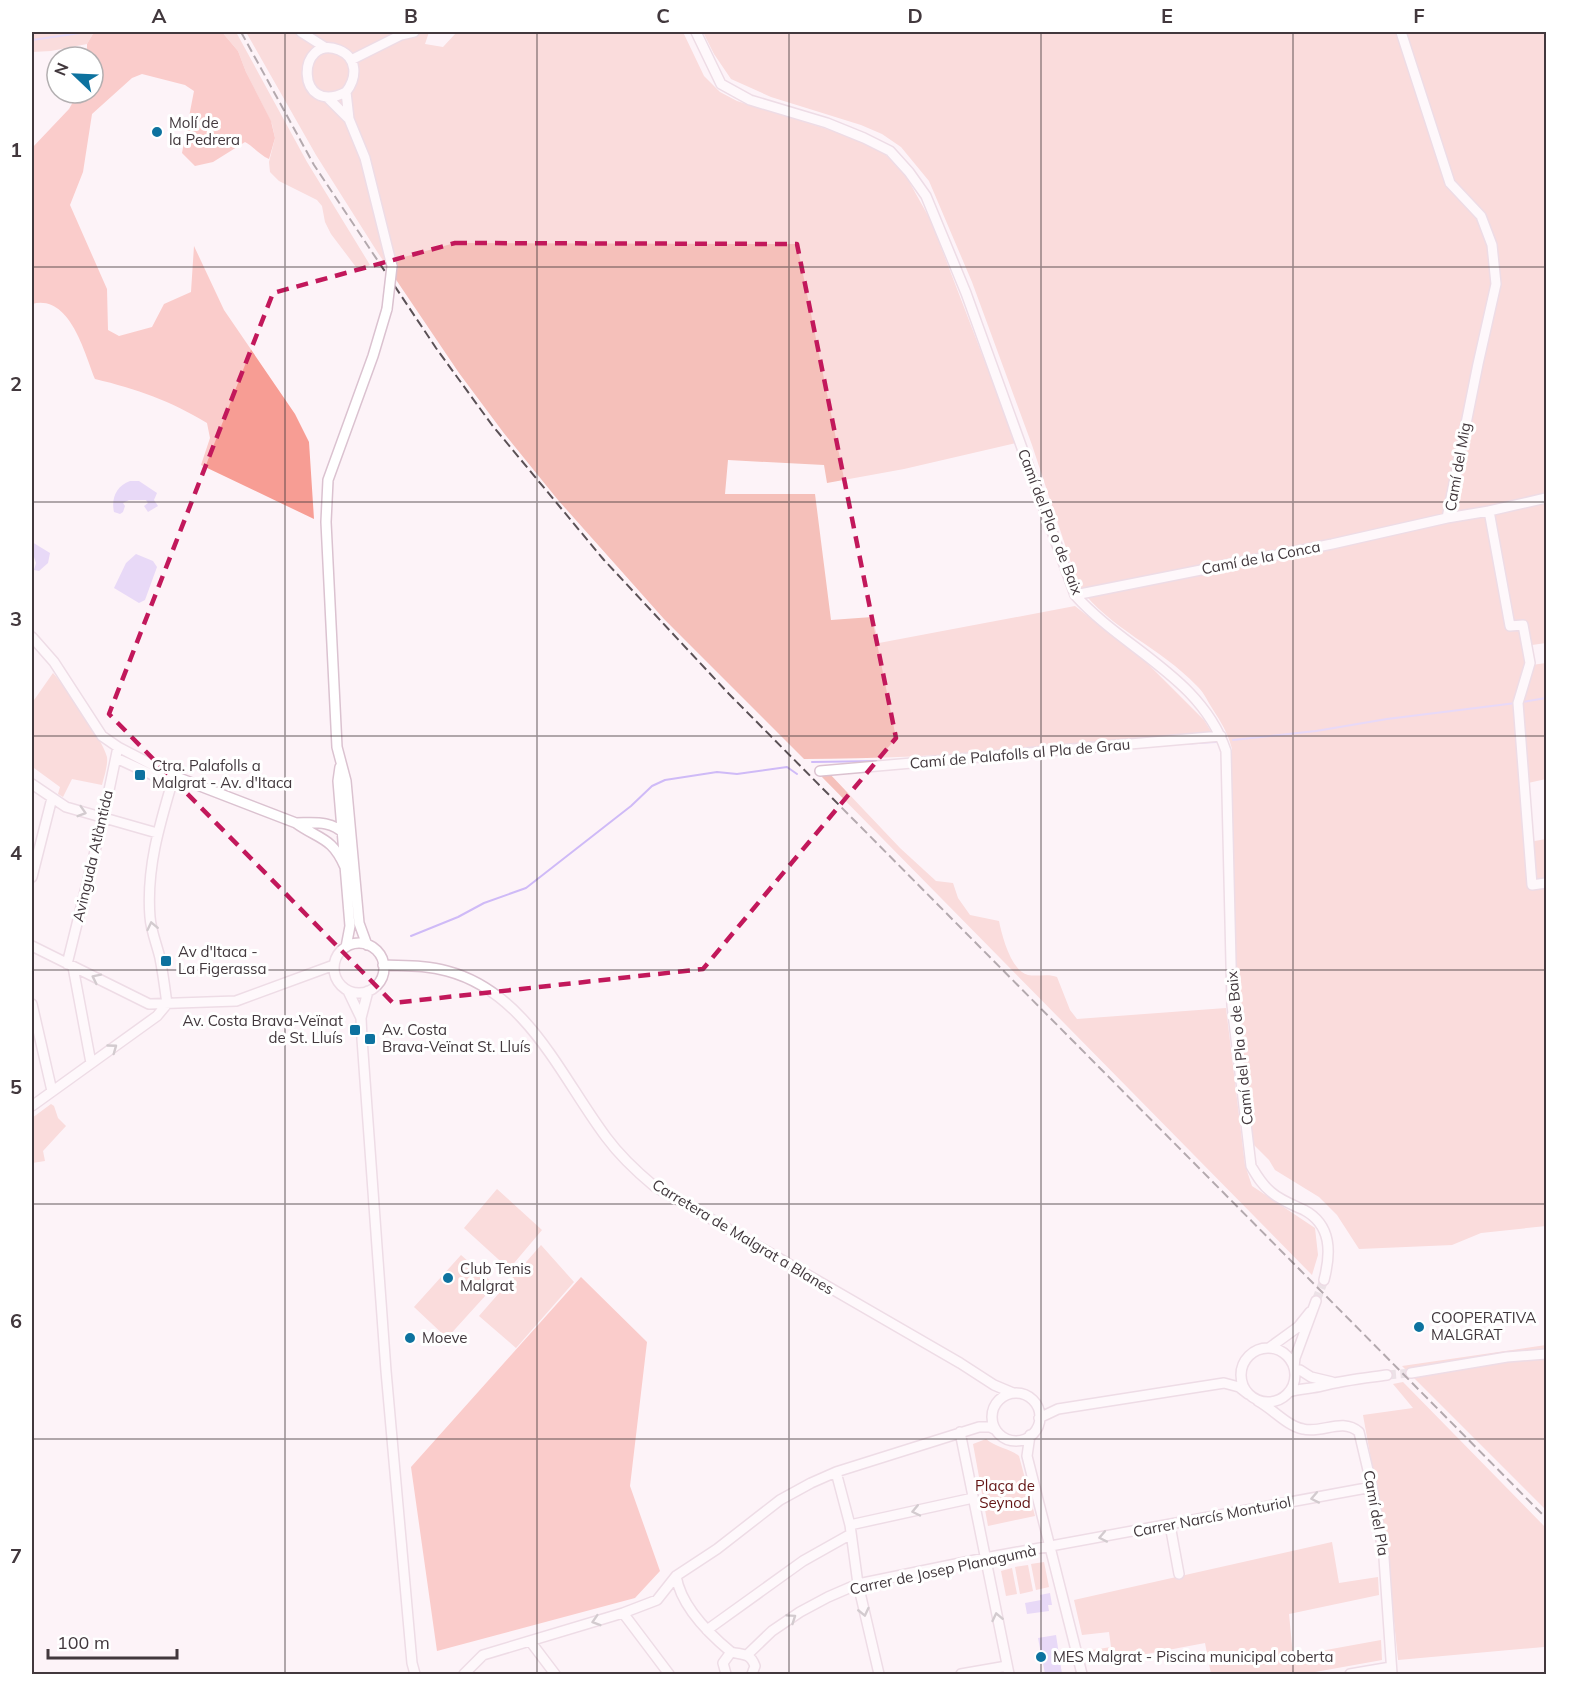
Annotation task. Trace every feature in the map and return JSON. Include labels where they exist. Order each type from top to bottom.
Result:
[{"type":"street","points":[[301,32],[326,48],[345,52],[351,60],[355,77],[352,85],[346,92],[327,97]]},
{"type":"street","points":[[301,32],[312,56]]},
{"type":"street","points":[[351,60],[401,35],[414,32]]},
{"type":"street","name":"Camí del Pla o de Baix","points":[[696,32],[721,84],[750,100],[827,123],[864,138],[890,151],[909,172],[926,196],[966,294],[1075,595],[1090,612],[1171,674],[1196,699],[1221,736],[1226,751],[1232,1005],[1251,1166],[1259,1180],[1272,1194],[1306,1211],[1322,1226],[1328,1239],[1329,1252],[1324,1280]]},
{"type":"street","name":"Camí del Mig","points":[[1401,32],[1449,183],[1482,216],[1492,245],[1496,284],[1447,518],[1489,511]]},
{"type":"street","points":[[326,48],[312,56],[307,66],[306,76],[309,86],[317,93],[327,97],[349,119]]},
{"type":"street","points":[[346,92],[349,119],[365,158],[392,266],[387,309],[373,356],[328,480],[326,522],[337,738],[346,786],[359,923],[367,945]]},
{"type":"street","points":[[1546,498],[1489,511],[1510,626],[1523,625],[1530,663],[1518,703],[1520,743],[1532,885],[1546,883]]},
{"type":"street","name":"Camí de la Conca","points":[[1075,595],[1332,544],[1447,518]]},
{"type":"street","points":[[32,637],[54,662],[96,729],[117,752],[173,780],[296,824],[328,840],[339,853],[345,867]]},
{"type":"street","name":"Camí de Palafolls al Pla de Grau","points":[[820,771],[1221,736]]},
{"type":"street","name":"Avinguda Atlàntida","points":[[70,966],[117,752]]},
{"type":"street","points":[[341,764],[338,781],[350,926],[346,947]]},
{"type":"street","points":[[32,1106],[157,1016],[167,1004],[150,919],[152,860],[157,833],[173,780]]},
{"type":"street","points":[[32,784],[66,807],[157,833]]},
{"type":"street","points":[[328,840],[338,838],[345,822],[346,786]]},
{"type":"street","points":[[32,877],[51,798]]},
{"type":"street","points":[[321,823],[335,813],[340,801]]},
{"type":"street","points":[[296,824],[321,823],[336,826],[342,831],[348,838],[349,866],[354,875]]},
{"type":"street","points":[[356,943],[367,945],[375,949],[381,957],[383,965],[380,980],[368,991],[358,993],[348,991],[340,986],[335,978],[334,965],[338,954],[346,947],[356,943]]},
{"type":"street","points":[[32,946],[149,1004],[236,1001],[334,965]]},
{"type":"street","name":"Carretera de Malgrat a Blanes","points":[[383,965],[424,966],[449,971],[488,990],[505,1002],[533,1029],[605,1136],[631,1166],[654,1186],[1012,1394]]},
{"type":"street","points":[[70,966],[91,1063]]},
{"type":"street","points":[[311,974],[335,978]]},
{"type":"street","points":[[348,991],[361,1018]]},
{"type":"street","points":[[368,991],[361,1018],[386,1371],[411,1663],[415,1674]]},
{"type":"street","points":[[32,1004],[52,1091]]},
{"type":"street","points":[[1224,1383],[1252,1353],[1269,1348],[1299,1327],[1314,1305],[1295,1358],[1294,1382],[1287,1394],[1285,1419]]},
{"type":"street","points":[[1269,1348],[1285,1354],[1294,1369],[1311,1377],[1332,1382]]},
{"type":"street","points":[[1411,1373],[1507,1357],[1546,1354]]},
{"type":"street","points":[[1242,1365],[1243,1386],[1248,1394]]},
{"type":"street","points":[[1039,1418],[1058,1409],[1224,1383],[1239,1387],[1258,1401],[1272,1402],[1296,1389],[1387,1375]]},
{"type":"street","points":[[994,1385],[996,1404],[993,1422],[996,1430]]},
{"type":"street","points":[[464,1674],[483,1655],[623,1613],[657,1600],[676,1576],[717,1550],[780,1500],[811,1483],[979,1427],[990,1427],[1004,1437],[1015,1440],[1030,1435],[1037,1426],[1039,1418],[1036,1405],[1026,1395],[1012,1394],[1002,1398],[996,1404]]},
{"type":"street","name":"Camí del Pla","points":[[1258,1401],[1295,1427],[1310,1430],[1341,1425],[1359,1432],[1372,1487],[1384,1558],[1392,1670]]},
{"type":"street","points":[[1036,1405],[1058,1409]]},
{"type":"street","points":[[979,1427],[993,1414]]},
{"type":"street","points":[[960,1432],[1008,1670],[961,1674]]},
{"type":"street","points":[[1030,1435],[1028,1456],[1082,1674]]},
{"type":"street","points":[[1015,1440],[1028,1456]]},
{"type":"street","points":[[836,1473],[879,1674]]},
{"type":"street","name":"Carrer Narcís Monturiol","points":[[1051,1547],[1372,1487]]},
{"type":"street","points":[[707,1630],[794,1566],[850,1530],[973,1498]]},
{"type":"street","points":[[1170,1525],[1179,1574]]},
{"type":"street","name":"Carrer de Josep Planagumà","points":[[747,1655],[772,1631],[800,1612],[858,1584],[1051,1547]]},
{"type":"street","points":[[676,1576],[682,1593],[707,1630],[731,1652],[747,1655],[753,1661],[753,1671],[763,1674]]},
{"type":"street","points":[[667,1589],[682,1593]]},
{"type":"street","points":[[623,1613],[669,1674]]},
{"type":"street","points":[[530,1641],[555,1674]]},
{"type":"street","points":[[726,1674],[723,1663],[731,1652]]},
{"type":"street","points":[[409,1674],[411,1663]]},
{"type":"street","points":[[1350,1674],[1392,1670]]},
{"type":"highlighted area","points":[[455,243],[797,244],[896,738],[703,969],[393,1003],[109,714],[273,293]]},
{"type":"green space","points":[[32,32],[94,32],[87,44],[45,45],[45,51],[32,52]]},
{"type":"green space","points":[[222,32],[236,32],[307,162],[370,265],[359,271],[331,234],[325,222],[322,206],[317,200],[279,181],[270,172],[269,162],[275,138],[272,124],[238,51]]},
{"type":"green space","points":[[246,32],[429,32],[425,44],[443,47],[456,33],[462,32],[683,32],[704,76],[720,92],[737,101],[840,133],[883,152],[906,176],[931,221],[1016,443],[904,469],[827,483],[824,465],[728,460],[725,494],[815,494],[831,620],[872,617],[879,643],[1075,606],[1146,662],[1204,720],[1212,733],[957,754],[804,759],[664,619],[558,500],[503,432],[459,373],[378,253],[316,155]]},
{"type":"green space","points":[[703,32],[1546,32],[1546,643],[1532,645],[1532,665],[1546,663],[1546,779],[1528,783],[1529,842],[1546,839],[1546,1226],[1481,1233],[1452,1245],[1359,1249],[1337,1215],[1319,1197],[1275,1170],[1269,1160],[1252,1143],[1236,1005],[1232,896],[1232,749],[1224,728],[1198,687],[1167,660],[1105,615],[1079,587],[1032,445],[972,282],[929,181],[901,147],[882,134],[861,125],[771,97],[731,79],[714,54]]},
{"type":"green space","points":[[53,673],[83,714],[107,757],[102,785],[72,779],[63,797],[58,794],[60,787],[34,768],[32,770],[32,703]]},
{"type":"green space","points":[[828,772],[900,848],[936,881],[953,883],[958,898],[970,915],[999,921],[1008,952],[1022,972],[1035,976],[1057,977],[1070,1010],[1077,1019],[1226,1008],[1245,1165],[1252,1186],[1315,1228],[1318,1255],[1312,1275],[820,775]]},
{"type":"green space","points":[[51,1104],[58,1118],[66,1126],[43,1151],[45,1161],[32,1163],[32,1118]]},
{"type":"green space","points":[[497,1189],[542,1230],[509,1269],[464,1228]]},
{"type":"green space","points":[[541,1245],[574,1282],[516,1348],[479,1316]]},
{"type":"green space","points":[[461,1255],[495,1285],[447,1338],[414,1307]]},
{"type":"green space","points":[[1546,1345],[1546,1510],[1402,1366]]},
{"type":"green space","points":[[1403,1382],[1546,1528],[1546,1671],[1544,1647],[1398,1660],[1386,1543],[1363,1415],[1413,1408],[1393,1384]]},
{"type":"green space","name":"Plaça de Seynod","points":[[986,1439],[1019,1456],[1035,1516],[988,1526],[973,1444]]},
{"type":"green space","points":[[1332,1542],[1339,1583],[1378,1577],[1379,1595],[1289,1614],[1293,1656],[1381,1640],[1382,1660],[1304,1674],[1211,1674],[1205,1643],[1088,1665],[1086,1651],[1111,1647],[1109,1632],[1082,1635],[1074,1600]]},
{"type":"green space","points":[[1044,1562],[1049,1587],[1036,1590],[1031,1564]]},
{"type":"green space","points":[[1028,1565],[1033,1591],[1020,1594],[1015,1567]]},
{"type":"green space","points":[[1012,1568],[1017,1594],[1006,1596],[1001,1571]]},
{"type":"shaded area","points":[[94,32],[222,32],[238,51],[271,121],[275,138],[269,159],[245,142],[213,162],[195,166],[182,153],[194,91],[185,85],[142,74],[132,78],[105,102],[105,45],[87,44]]},
{"type":"shaded area","points":[[71,105],[102,105],[92,114],[83,172],[70,205],[107,289],[108,330],[119,336],[152,327],[164,304],[191,292],[194,246],[224,310],[295,414],[309,442],[314,519],[201,465],[210,438],[207,423],[153,396],[95,379],[80,341],[66,316],[45,303],[32,304],[32,148]]},
{"type":"shaded area","points":[[130,481],[139,481],[157,493],[154,500],[158,506],[148,512],[144,506],[148,503],[146,500],[129,500],[123,503],[125,506],[123,512],[120,514],[114,512],[113,502],[116,493],[121,486]]},
{"type":"shaded area","points":[[32,542],[50,553],[48,563],[39,571],[34,570],[36,563],[32,557]]},
{"type":"shaded area","points":[[136,554],[153,561],[157,567],[145,600],[139,603],[114,588],[126,563]]},
{"type":"shaded area","points":[[581,1277],[647,1342],[630,1486],[660,1571],[635,1598],[437,1651],[411,1467]]},
{"type":"shaded area","points":[[1050,1593],[1052,1605],[1048,1605],[1049,1611],[1027,1614],[1025,1603],[1041,1600],[1040,1595]]},
{"type":"shaded area","points":[[1056,1635],[1062,1674],[1045,1674],[1038,1638]]},
{"type":"waterway","points":[[32,40],[87,32]]},
{"type":"waterway","points":[[1522,702],[1546,698]]},
{"type":"waterway","points":[[1233,740],[1316,731],[1387,719],[1516,703]]},
{"type":"waterway","points":[[1181,744],[1216,742]]},
{"type":"waterway","points":[[812,762],[879,761]]},
{"type":"waterway","points":[[411,936],[458,917],[484,903],[526,888],[631,806],[652,786],[665,780],[717,772],[737,774],[787,767],[797,774]]},
{"type":"tunnel","points":[[1316,1301],[1324,1280]]},
{"type":"tunnel","points":[[1387,1375],[1411,1373]]},
{"type":"railway","points":[[241,32],[314,165],[436,348],[492,425],[604,560],[729,694],[1546,1518]]},
{"type":"place","name":"Molí de la Pedrera","points":[[157,132]]},
{"type":"place","name":"Ctra. Palafolls a Malgrat - Av. d'Itaca","points":[[140,775]]},
{"type":"place","name":"Av d'Itaca - La Figerassa","points":[[166,961]]},
{"type":"place","name":"Av. Costa Brava-Veïnat de St. Lluís","points":[[355,1030]]},
{"type":"place","name":"Av. Costa Brava-Veïnat St. Lluís","points":[[370,1039]]},
{"type":"place","name":"Club Tenis Malgrat","points":[[448,1278]]},
{"type":"place","name":"COOPERATIVA MALGRAT","points":[[1419,1327]]},
{"type":"place","name":"Moeve","points":[[410,1338]]},
{"type":"place","name":"MES Malgrat - Piscina municipal coberta","points":[[1041,1657]]}]
